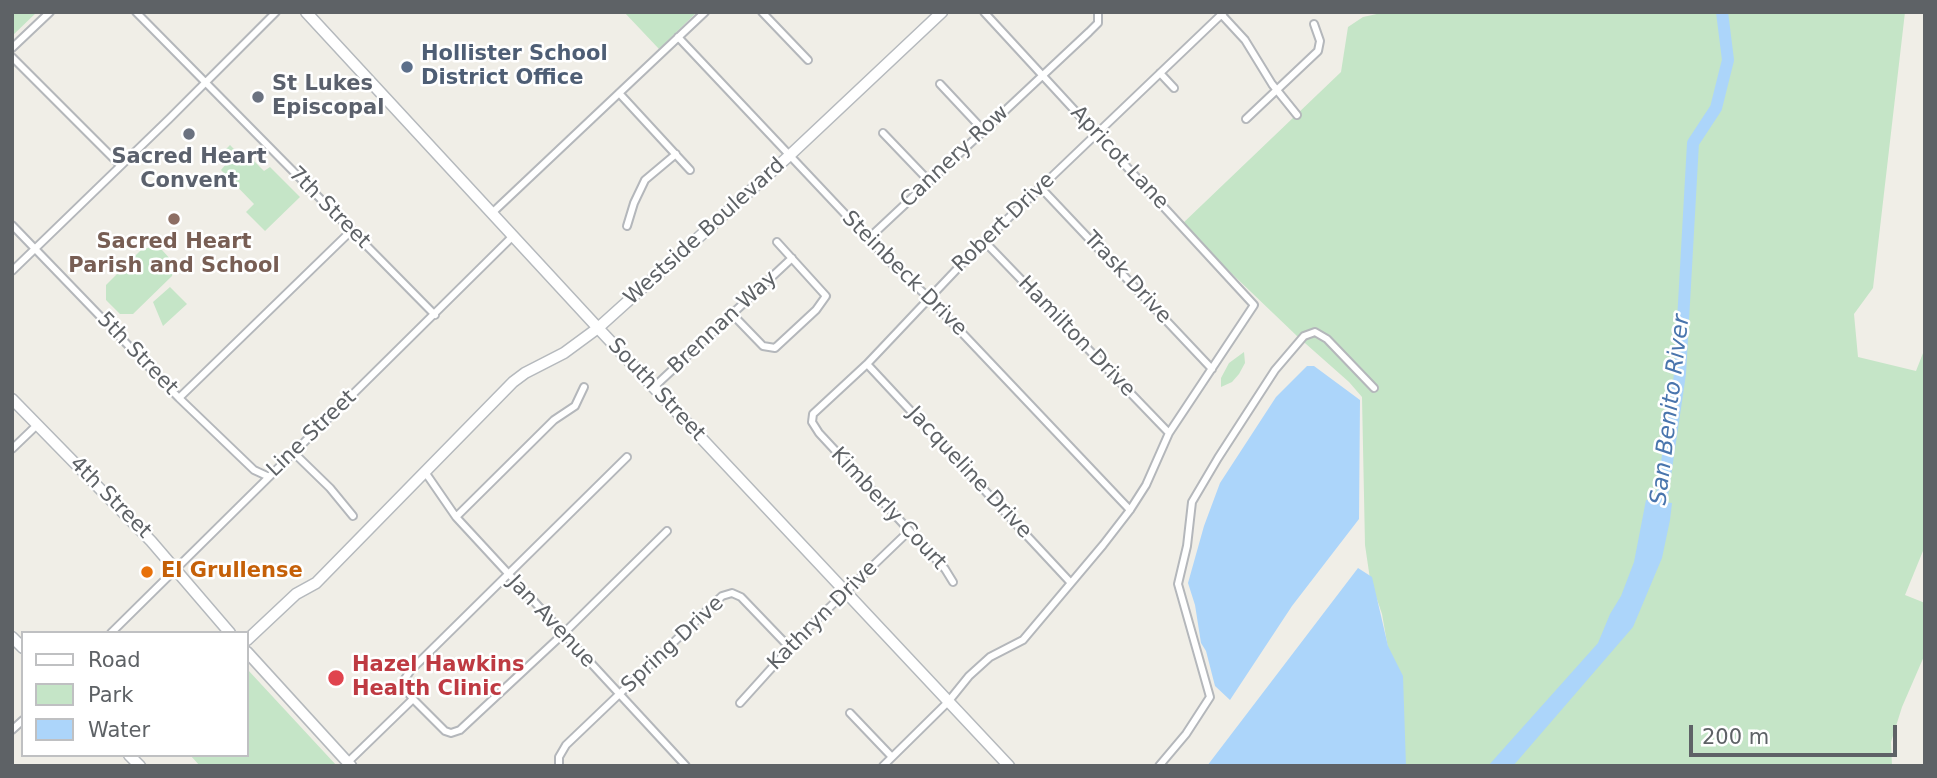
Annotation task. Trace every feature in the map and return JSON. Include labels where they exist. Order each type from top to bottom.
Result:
[{"type":"street","points":[[12,48],[50,12]]},
{"type":"street","name":"7th Street","points":[[136,12],[435,315]]},
{"type":"street","points":[[12,271],[276,12]]},
{"type":"street","name":"South Street","points":[[306,12],[1009,766]]},
{"type":"street","points":[[492,213],[705,12]]},
{"type":"street","points":[[762,12],[808,60]]},
{"type":"street","name":"Westside Boulevard","points":[[248,639],[296,594],[316,583],[513,383],[526,373],[564,354],[598,328],[790,155],[942,12]]},
{"type":"street","name":"Apricot Lane","points":[[984,12],[1254,305],[1212,369]]},
{"type":"street","name":"Cannery Row","points":[[868,239],[1096,25],[1098,12]]},
{"type":"street","points":[[1222,13],[1245,40],[1277,90],[1297,115]]},
{"type":"street","name":"Robert Drive","points":[[822,436],[812,422],[813,414],[867,364],[984,241],[1222,13]]},
{"type":"street","points":[[1246,119],[1318,51],[1320,41],[1314,24]]},
{"type":"street","name":"Steinbeck Drive","points":[[678,37],[895,268],[928,297],[1130,510]]},
{"type":"street","points":[[12,57],[120,165]]},
{"type":"street","points":[[1160,73],[1174,88]]},
{"type":"street","points":[[940,84],[984,131]]},
{"type":"street","points":[[619,93],[690,170]]},
{"type":"street","points":[[883,133],[929,181]]},
{"type":"street","points":[[627,226],[634,202],[645,180],[676,154]]},
{"type":"street","name":"Trask Drive","points":[[1041,188],[1212,369]]},
{"type":"street","name":"5th Street","points":[[12,225],[180,398],[254,470],[267,476]]},
{"type":"street","points":[[180,398],[352,230]]},
{"type":"street","name":"Line Street","points":[[113,631],[513,236]]},
{"type":"street","name":"Hamilton Drive","points":[[984,241],[1168,433]]},
{"type":"street","points":[[733,315],[764,346],[775,348],[816,310],[826,296],[776,242]]},
{"type":"street","name":"Brennan Way","points":[[654,387],[792,258]]},
{"type":"street","points":[[1159,766],[1186,734],[1210,697],[1178,584],[1187,546],[1192,502],[1275,370],[1304,336],[1315,332],[1327,339],[1374,388]]},
{"type":"street","name":"Jacqueline Drive","points":[[867,364],[1070,583]]},
{"type":"street","points":[[883,766],[990,657],[1023,640],[1130,510],[1146,485],[1168,433],[1212,369]]},
{"type":"street","points":[[456,517],[554,420],[575,406],[584,387]]},
{"type":"street","name":"4th Street","points":[[12,399],[176,569],[228,631]]},
{"type":"street","points":[[12,449],[37,425]]},
{"type":"street","name":"Kimberly Court","points":[[822,436],[945,569],[953,582]]},
{"type":"street","points":[[293,452],[330,488],[353,516]]},
{"type":"street","points":[[626,457],[411,670],[404,680],[406,690],[444,731],[451,733],[460,730],[520,671],[563,634],[667,531]]},
{"type":"street","name":"Jan Avenue","points":[[425,472],[456,517],[686,766]]},
{"type":"street","name":"Kathryn Drive","points":[[740,703],[845,592],[909,531]]},
{"type":"street","name":"Spring Drive","points":[[559,766],[559,757],[566,745],[726,593],[741,597],[790,648]]},
{"type":"street","points":[[248,653],[350,764],[414,699]]},
{"type":"street","points":[[850,713],[892,757]]},
{"type":"street","points":[[1166,758],[1172,766]]},
{"type":"green space","points":[[12,12],[37,12],[12,36]]},
{"type":"green space","points":[[624,12],[697,12],[659,49]]},
{"type":"green space","points":[[1386,12],[1905,12],[1873,288],[1854,314],[1858,357],[1916,371],[1925,348],[1925,546],[1905,595],[1925,603],[1925,654],[1902,707],[1891,742],[1892,766],[1396,766],[1396,694],[1382,614],[1370,579],[1365,545],[1362,397],[1181,225],[1341,72],[1348,27],[1363,17]]},
{"type":"green space","points":[[230,145],[236,154],[242,149],[264,171],[270,167],[300,197],[265,231],[246,212],[254,204],[221,170],[226,164],[218,157]]},
{"type":"green space","points":[[154,246],[172,261],[172,276],[133,314],[120,314],[106,300],[106,285],[141,250]]},
{"type":"green space","points":[[170,287],[187,304],[163,326],[153,302]]},
{"type":"green space","points":[[1244,352],[1245,363],[1239,374],[1232,382],[1221,387],[1221,378],[1229,363]]},
{"type":"green space","points":[[248,670],[337,766],[200,766],[192,757],[248,757]]},
{"type":"water","points":[[1307,366],[1314,366],[1360,400],[1359,519],[1292,606],[1230,700],[1215,686],[1206,651],[1201,643],[1195,605],[1188,583],[1204,526],[1220,483],[1276,397]]},
{"type":"water","points":[[1646,500],[1672,503],[1662,558],[1633,627],[1513,766],[1488,766],[1598,643],[1634,562]]},
{"type":"water","points":[[1358,568],[1372,577],[1388,646],[1403,676],[1406,766],[1207,766]]},
{"type":"waterway","name":"San Benito River","points":[[1657,516],[1663,510],[1661,503],[1680,374],[1693,143],[1716,108],[1728,60],[1722,12]]},
{"type":"place","name":"Hollister School District Office","points":[[407,67]]},
{"type":"place","name":"St Lukes Episcopal","points":[[258,97]]},
{"type":"place","name":"Sacred Heart Convent","points":[[189,134]]},
{"type":"place","name":"Sacred Heart Parish and School","points":[[174,219]]},
{"type":"place","name":"El Grullense","points":[[147,572]]},
{"type":"place","name":"Hazel Hawkins Health Clinic","points":[[336,678]]}]
